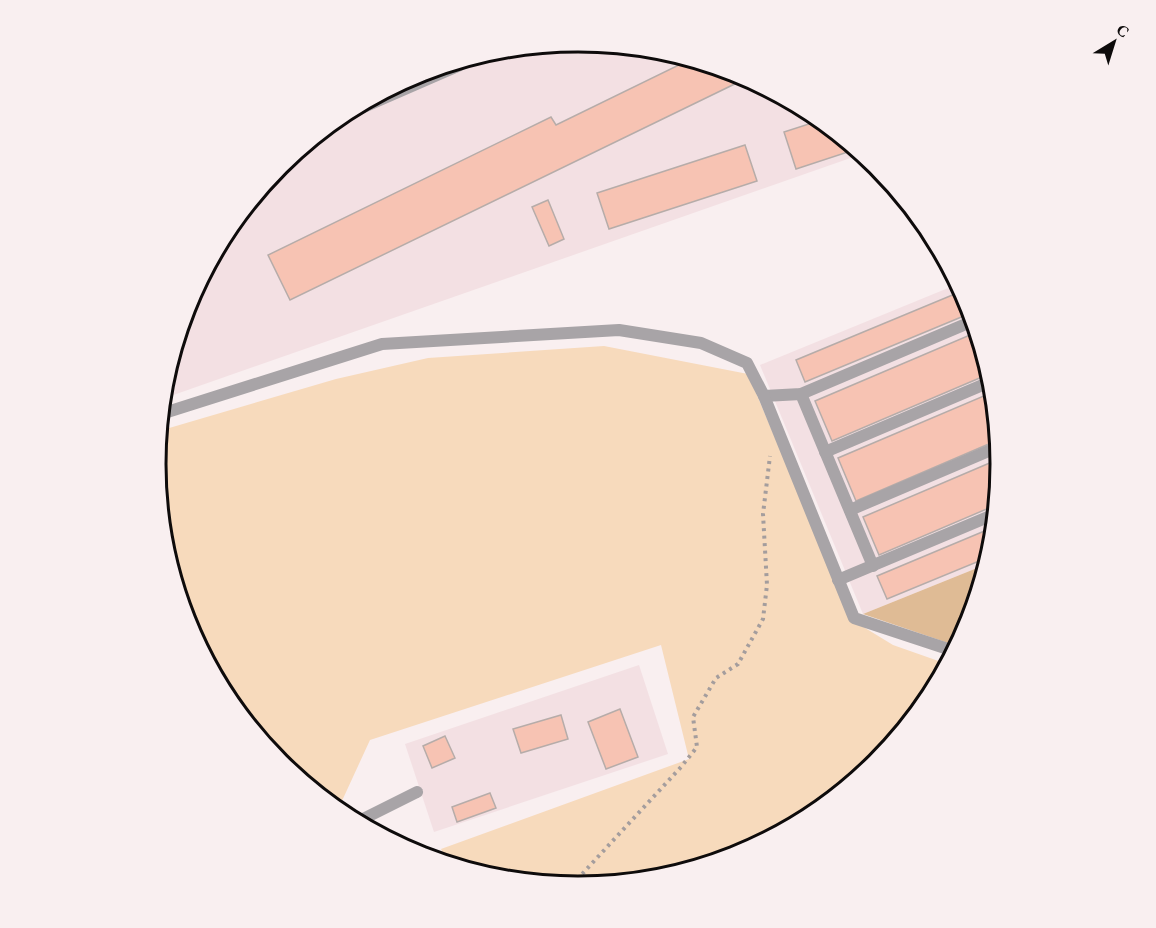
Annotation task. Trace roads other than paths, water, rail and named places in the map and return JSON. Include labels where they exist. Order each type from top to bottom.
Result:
[{"type":"lane","points":[[764,396],[801,393],[965,325]]},
{"type":"lane","points":[[170,411],[382,344],[619,330],[700,344],[747,363],[764,396],[854,618],[946,648]]},
{"type":"lane","points":[[825,452],[982,385]]},
{"type":"lane","points":[[801,393],[873,566]]},
{"type":"lane","points":[[850,510],[990,451]]},
{"type":"lane","points":[[838,580],[986,518]]},
{"type":"lane","points":[[367,817],[417,792]]}]
